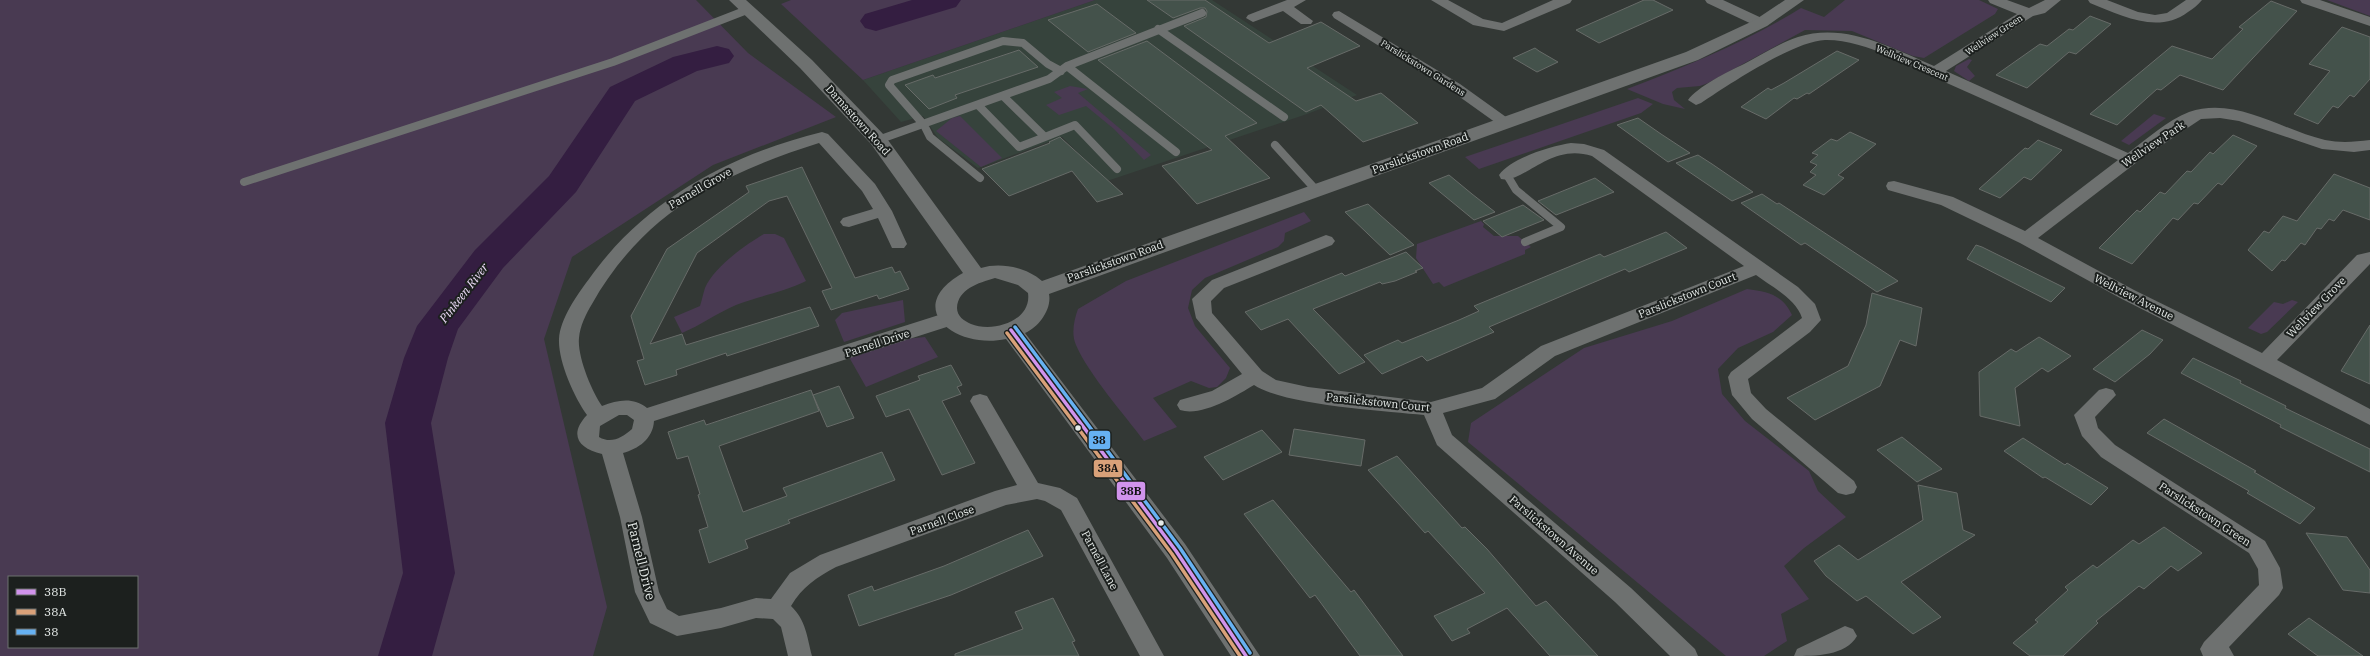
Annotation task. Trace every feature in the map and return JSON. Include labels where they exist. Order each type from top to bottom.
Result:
[{"type":"street","points":[[1254,18],[1299,0]]},
{"type":"street","points":[[1438,0],[1482,25],[1504,27],[1564,0]]},
{"type":"street","points":[[1712,0],[1761,23]]},
{"type":"street","name":"Parslickstown Road","points":[[1038,290],[1692,56],[1761,23],[1796,0]]},
{"type":"street","points":[[1995,0],[2028,13]]},
{"type":"street","name":"Wellview Green","points":[[1935,72],[2028,13],[2040,10],[2054,0]]},
{"type":"street","points":[[2095,0],[2131,14],[2160,19],[2171,17],[2195,0]]},
{"type":"street","points":[[2306,0],[2370,22]]},
{"type":"street","name":"Damastown Road","points":[[742,5],[806,64],[878,140],[975,275]]},
{"type":"street","points":[[1284,6],[1306,21]]},
{"type":"street","name":"Parslickstown Gardens","points":[[1339,15],[1455,87],[1505,122]]},
{"type":"street","name":"Wellview Crescent","points":[[1696,100],[1735,74],[1802,40],[1824,36],[1850,38],[1935,72],[2129,159]]},
{"type":"street","name":"Wellview Park","points":[[2026,239],[2129,159],[2195,116],[2218,114],[2244,118],[2303,140],[2326,145],[2357,148],[2370,145]]},
{"type":"street","name":"Parnell Grove","points":[[599,416],[583,393],[568,339],[582,305],[602,273],[623,246],[670,204],[713,178],[749,161],[778,150],[822,137],[869,188],[883,211],[898,244]]},
{"type":"street","name":"Parslickstown Court","points":[[1508,175],[1527,163],[1562,150],[1580,148],[1598,153],[1791,291],[1808,308],[1812,320],[1799,333],[1752,363],[1738,377],[1742,395],[1759,414],[1846,487]]},
{"type":"street","name":"Wellview Avenue","points":[[1894,186],[1947,201],[2026,239],[2127,294],[2264,362],[2370,418]]},
{"type":"street","points":[[849,222],[883,211]]},
{"type":"street","name":"Parslickstown Court","points":[[1326,241],[1218,284],[1201,299],[1202,314],[1255,376],[1270,386],[1308,394],[1431,409],[1488,394],[1548,351],[1757,268]]},
{"type":"street","name":"Wellview Grove","points":[[2264,362],[2363,259],[2370,258]]},
{"type":"street","points":[[994,271],[1013,273],[1028,279],[1038,290],[1040,301],[1036,312],[1026,323],[1011,330],[993,334],[975,333],[960,328],[949,319],[945,306],[949,294],[959,283],[975,275],[994,271]]},
{"type":"street","name":"Parnell Drive","points":[[644,417],[949,319]]},
{"type":"street","points":[[1011,330],[1176,551],[1246,656]]},
{"type":"street","points":[[1187,405],[1218,397],[1255,376]]},
{"type":"street","name":"Parslickstown Green","points":[[2106,395],[2084,415],[2089,430],[2108,451],[2257,547],[2269,568],[2271,588],[2212,654]]},
{"type":"street","points":[[980,401],[1027,481],[1028,490]]},
{"type":"street","points":[[626,407],[640,412],[644,417],[642,430],[637,436],[620,446],[601,448],[589,441],[588,428],[599,416],[608,411],[626,407]]},
{"type":"street","name":"Parslickstown Avenue","points":[[1431,409],[1444,440],[1623,595],[1686,656]]},
{"type":"street","name":"Parnell Drive","points":[[611,448],[631,517],[647,592],[658,616],[677,626],[721,618],[756,608],[778,609]]},
{"type":"street","name":"Parnell Close","points":[[778,609],[786,591],[793,582],[812,569],[1003,497],[1028,490]]},
{"type":"street","name":"Parnell Lane","points":[[1028,490],[1044,491],[1056,494],[1069,504],[1152,656]]},
{"type":"street","points":[[778,609],[792,622],[800,656]]},
{"type":"street","points":[[1806,656],[1845,636]]},
{"type":"lane","points":[[244,182],[613,62],[742,5]]},
{"type":"lane","points":[[878,140],[924,125],[1049,79],[1064,69],[1158,29],[1202,13]]},
{"type":"lane","points":[[1158,29],[1284,117]]},
{"type":"lane","points":[[980,178],[964,163],[941,147],[930,137],[924,125],[889,85],[892,80],[1004,41],[1023,43],[1048,64],[1064,69],[1176,152]]},
{"type":"lane","points":[[1003,96],[1045,137]]},
{"type":"lane","points":[[978,105],[1019,147],[1075,125],[1117,170]]},
{"type":"lane","points":[[1275,145],[1316,190]]},
{"type":"lane","points":[[1508,175],[1516,190],[1561,227],[1525,242]]},
{"type":"shaded area","points":[[0,0],[696,0],[748,53],[836,117],[713,165],[572,257],[544,339],[607,607],[593,656],[0,656]]},
{"type":"shaded area","points":[[791,0],[1095,0],[863,80],[781,4]]},
{"type":"shaded area","points":[[1095,0],[1212,0],[1357,95],[1307,114],[1107,181],[1062,137],[978,168],[938,138],[923,116],[901,122],[863,80]]},
{"type":"shaded area","points":[[1845,0],[1979,0],[1998,9],[1995,14],[1924,58],[1913,56],[1852,31],[1805,30],[1708,83],[1700,86],[1677,88],[1672,92],[1674,100],[1685,109],[1663,104],[1627,89],[1738,43],[1801,8],[1824,17]]},
{"type":"shaded area","points":[[2327,0],[2370,0],[2370,16]]},
{"type":"shaded area","points":[[1969,59],[1972,60],[1967,67],[1975,76],[1969,81],[1954,71],[1956,66]]},
{"type":"shaded area","points":[[1070,86],[1088,89],[1078,93],[1151,155],[1144,160],[1114,129],[1086,106],[1059,115],[1046,105],[1062,98],[1054,92]]},
{"type":"shaded area","points":[[1638,98],[1653,104],[1641,113],[1479,169],[1465,157]]},
{"type":"shaded area","points":[[2154,114],[2166,118],[2129,145],[2121,141]]},
{"type":"shaded area","points":[[960,116],[1002,158],[981,167],[936,131],[952,118]]},
{"type":"shaded area","points":[[1304,212],[1311,221],[1285,233],[1284,241],[1278,247],[1205,278],[1192,290],[1188,308],[1195,326],[1230,368],[1226,378],[1217,387],[1209,388],[1191,381],[1153,398],[1177,427],[1144,441],[1089,369],[1074,341],[1075,318],[1078,309],[1126,281]]},
{"type":"shaded area","points":[[1481,221],[1484,224],[1483,227],[1494,236],[1518,236],[1531,247],[1525,250],[1525,254],[1444,287],[1439,282],[1433,284],[1416,258],[1417,244]]},
{"type":"shaded area","points":[[764,234],[775,234],[784,238],[806,281],[736,305],[682,333],[674,317],[700,306],[705,288],[715,272],[739,250]]},
{"type":"shaded area","points":[[1747,289],[1774,295],[1784,302],[1792,315],[1773,332],[1738,348],[1718,369],[1722,394],[1745,421],[1809,471],[1818,491],[1846,517],[1804,548],[1784,566],[1809,599],[1781,614],[1787,641],[1764,656],[1726,656],[1468,442],[1471,423],[1584,348],[1672,321]]},
{"type":"shaded area","points":[[903,300],[905,322],[844,342],[835,320],[842,313]]},
{"type":"shaded area","points":[[2292,300],[2298,302],[2267,332],[2261,334],[2248,328],[2274,302],[2283,304]]},
{"type":"shaded area","points":[[925,337],[938,357],[866,387],[849,357],[905,339]]},
{"type":"building","points":[[1147,0],[1205,0],[1269,43],[1321,22],[1360,46],[1307,68],[1356,101],[1381,93],[1418,123],[1363,142],[1321,105],[1306,112],[1184,26],[1206,17],[1207,11],[1205,8],[1200,8],[1173,18]]},
{"type":"building","points":[[1644,0],[1653,0],[1673,10],[1599,43],[1576,30]]},
{"type":"building","points":[[2271,1],[2297,11],[2223,90],[2180,75],[2161,90],[2157,89],[2117,125],[2090,114],[2172,46],[2212,59],[2243,29],[2239,27]]},
{"type":"building","points":[[1097,4],[1136,33],[1088,52],[1048,20]]},
{"type":"building","points":[[2090,16],[2111,24],[2076,54],[2069,52],[2027,88],[1996,75],[2040,44],[2047,46],[2069,29],[2073,30]]},
{"type":"building","points":[[2342,27],[2370,37],[2370,79],[2354,97],[2350,95],[2338,108],[2333,106],[2318,124],[2294,114],[2330,71],[2309,64]]},
{"type":"building","points":[[1147,41],[1257,123],[1225,136],[1270,178],[1197,204],[1162,166],[1212,150],[1098,60]]},
{"type":"building","points":[[1535,48],[1558,62],[1537,72],[1513,58]]},
{"type":"building","points":[[1019,50],[1038,67],[955,95],[957,98],[929,109],[905,85],[933,75],[935,78]]},
{"type":"building","points":[[1837,51],[1859,60],[1809,94],[1807,93],[1797,99],[1794,98],[1766,119],[1741,107],[1768,88],[1771,90]]},
{"type":"building","points":[[1638,118],[1690,153],[1668,162],[1617,125]]},
{"type":"building","points":[[1850,132],[1876,144],[1838,175],[1844,178],[1824,195],[1803,185],[1816,175],[1810,172],[1817,165],[1810,162],[1818,155],[1812,153],[1831,139],[1837,141]]},
{"type":"building","points":[[2233,135],[2257,146],[2222,185],[2218,183],[2198,204],[2194,203],[2178,220],[2173,218],[2132,264],[2099,248],[2137,210],[2140,212],[2160,192],[2165,194],[2187,171],[2191,172],[2210,152],[2213,154]]},
{"type":"building","points":[[1060,137],[1123,194],[1097,202],[1072,171],[1009,196],[982,169],[1050,143],[1049,142]]},
{"type":"building","points":[[2038,140],[2062,150],[2031,180],[2024,177],[2000,198],[1979,189],[2025,148],[2028,149]]},
{"type":"building","points":[[1698,155],[1753,192],[1732,201],[1676,163]]},
{"type":"building","points":[[802,167],[855,278],[892,267],[895,273],[900,271],[909,289],[879,299],[877,295],[831,310],[822,291],[832,288],[787,196],[769,201],[697,253],[650,344],[682,334],[686,345],[810,307],[819,326],[727,356],[726,353],[676,370],[677,375],[645,385],[637,361],[644,359],[631,316],[667,249],[749,192],[746,186]]},
{"type":"building","points":[[2334,174],[2370,188],[2370,220],[2343,210],[2334,221],[2329,219],[2321,229],[2317,228],[2305,245],[2301,243],[2285,261],[2282,260],[2272,271],[2248,250],[2264,231],[2269,233],[2283,216],[2297,221]]},
{"type":"building","points":[[1449,175],[1495,212],[1474,220],[1429,183]]},
{"type":"building","points":[[1595,178],[1614,192],[1556,215],[1538,201]]},
{"type":"building","points":[[1762,194],[1777,204],[1779,203],[1898,281],[1877,292],[1805,243],[1801,245],[1741,203]]},
{"type":"building","points":[[1368,204],[1414,245],[1390,255],[1345,212]]},
{"type":"building","points":[[1523,205],[1544,220],[1502,237],[1483,221]]},
{"type":"building","points":[[1666,232],[1687,248],[1629,272],[1625,269],[1489,327],[1494,332],[1427,361],[1422,356],[1382,374],[1364,355],[1398,340],[1402,343],[1459,320],[1479,311],[1474,306],[1600,254],[1604,257]]},
{"type":"building","points":[[1976,245],[2065,288],[2051,302],[1967,259]]},
{"type":"building","points":[[1406,252],[1423,268],[1395,281],[1382,284],[1380,282],[1313,309],[1365,362],[1339,374],[1288,319],[1261,330],[1245,312],[1342,273],[1345,276]]},
{"type":"building","points":[[1872,293],[1922,308],[1916,346],[1900,340],[1880,386],[1815,420],[1787,398],[1848,366],[1866,325]]},
{"type":"building","points":[[2370,325],[2370,384],[2341,371]]},
{"type":"building","points":[[2142,330],[2163,340],[2150,354],[2115,382],[2093,369]]},
{"type":"building","points":[[2039,337],[2071,356],[2048,372],[2042,368],[2015,388],[2020,426],[1980,416],[1979,372],[2011,349],[2016,352]]},
{"type":"building","points":[[2193,358],[2241,381],[2240,383],[2286,406],[2285,408],[2370,449],[2370,472],[2280,427],[2281,425],[2181,373]]},
{"type":"building","points":[[951,365],[962,385],[957,387],[961,394],[942,401],[975,463],[942,475],[909,409],[886,417],[876,396],[920,380],[918,376]]},
{"type":"building","points":[[839,386],[854,418],[827,427],[813,395]]},
{"type":"building","points":[[811,390],[819,411],[719,446],[743,512],[787,496],[783,488],[882,452],[895,480],[788,520],[790,523],[745,540],[748,548],[709,563],[699,530],[708,527],[698,495],[700,494],[688,456],[677,459],[668,432],[704,420],[706,425]]},
{"type":"building","points":[[2164,419],[2256,471],[2254,472],[2315,508],[2300,524],[2247,493],[2249,491],[2147,433]]},
{"type":"building","points":[[1294,429],[1365,440],[1361,466],[1289,455]]},
{"type":"building","points":[[1262,430],[1282,452],[1223,480],[1204,457]]},
{"type":"building","points":[[1902,437],[1942,469],[1917,482],[1877,450]]},
{"type":"building","points":[[2023,438],[2065,465],[2067,463],[2108,488],[2091,505],[2045,477],[2043,478],[2004,451]]},
{"type":"building","points":[[1397,456],[1462,528],[1465,527],[1487,549],[1536,606],[1546,601],[1598,656],[1550,656],[1507,608],[1467,629],[1470,633],[1452,641],[1434,616],[1485,593],[1428,531],[1425,533],[1368,470]]},
{"type":"building","points":[[1918,485],[1957,493],[1963,530],[1975,535],[1901,582],[1941,617],[1913,634],[1866,596],[1857,601],[1826,576],[1814,561],[1839,545],[1858,560],[1923,520]]},
{"type":"building","points":[[1273,500],[1351,592],[1354,590],[1403,656],[1360,656],[1315,595],[1310,598],[1244,514]]},
{"type":"building","points":[[2164,527],[2202,553],[2178,571],[2171,566],[2144,589],[2139,586],[2096,621],[2098,623],[2063,656],[2030,656],[2013,643],[2038,622],[2035,620],[2068,590],[2065,587],[2093,565],[2097,568],[2133,540],[2139,544]]},
{"type":"building","points":[[1028,530],[1043,556],[951,595],[859,626],[848,595],[872,586],[874,591],[944,566]]},
{"type":"building","points":[[2306,533],[2347,537],[2370,570],[2370,593],[2343,590]]},
{"type":"building","points":[[1053,598],[1075,641],[1072,642],[1079,656],[955,656],[955,654],[1023,629],[1015,612]]},
{"type":"building","points":[[2309,618],[2363,656],[2318,656],[2288,634]]},
{"type":"waterway","name":"Pinkeen River","points":[[876,21],[945,0]]},
{"type":"waterway","name":"Pinkeen River","points":[[405,656],[429,573],[408,423],[426,358],[438,326],[489,259],[563,184],[622,94],[685,64],[717,56]]},
{"type":"transit line","name":"38","points":[[1015,327],[1180,548],[1250,653]]},
{"type":"transit line","name":"38B","points":[[1011,330],[1176,551],[1246,656]]},
{"type":"transit line","name":"38A","points":[[1007,333],[1172,554],[1240,656]]}]
